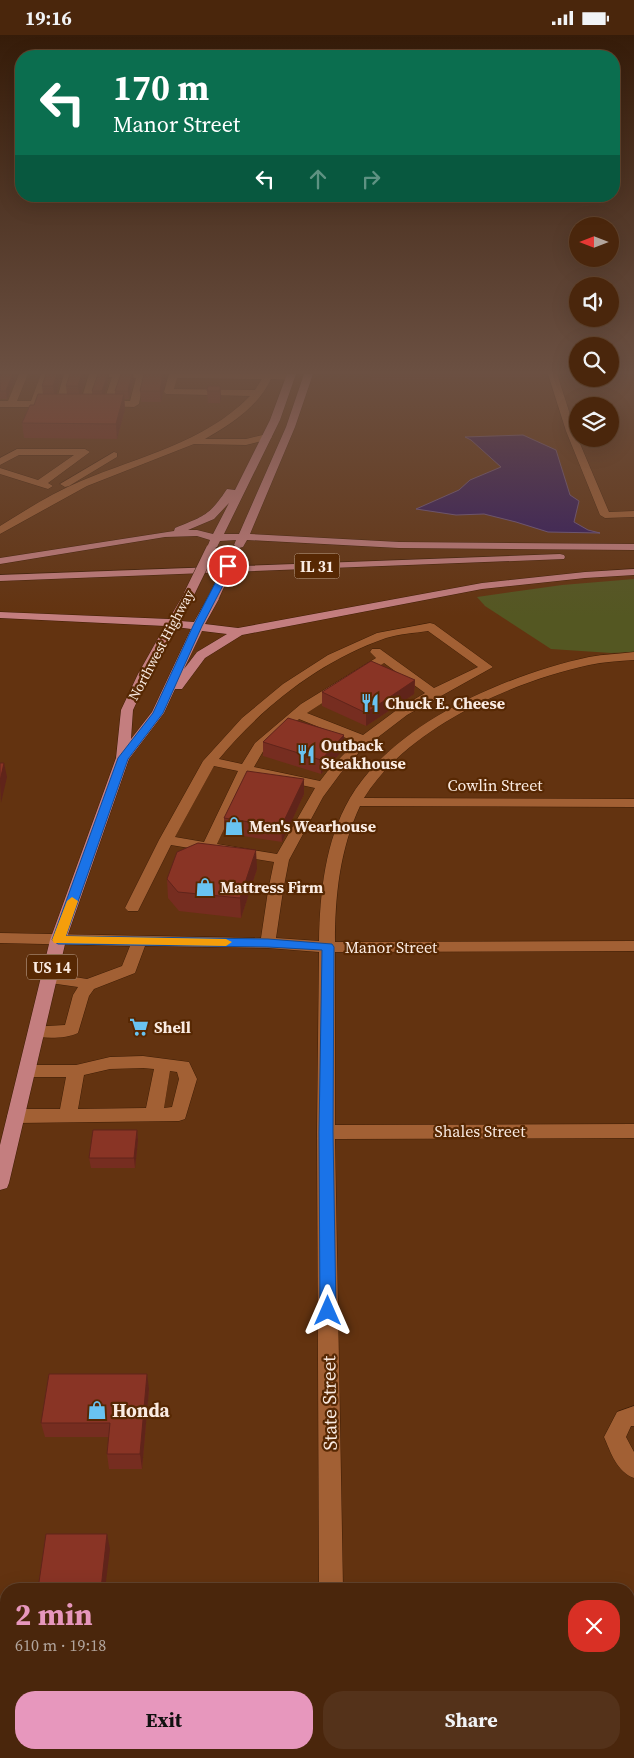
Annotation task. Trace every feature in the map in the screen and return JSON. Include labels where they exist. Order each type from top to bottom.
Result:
[{"type":"main road","name":"Northwest Highway","points":[[0,1183],[58,940],[124,758],[127,710],[172,623],[189,595],[259,454]]},
{"type":"main road","name":"Northwest Highway","points":[[124,758],[158,713],[198,626],[243,537],[279,454]]},
{"type":"main road","points":[[165,535],[210,517],[248,475]]},
{"type":"main road","points":[[0,561],[165,535],[196,533],[216,538],[243,537],[399,545],[634,547]]},
{"type":"main road","name":"IL 31","points":[[0,578],[634,553]]},
{"type":"main road","name":"IL 31","points":[[0,588],[634,564]]},
{"type":"main road","points":[[0,615],[172,623],[238,632],[482,586],[584,575],[634,572]]},
{"type":"main road","points":[[158,713],[201,655],[238,632]]},
{"type":"street","points":[[0,462],[13,454]]},
{"type":"street","points":[[39,483],[81,454]]},
{"type":"street","points":[[0,531],[36,508],[69,492],[159,454]]},
{"type":"street","points":[[581,454],[606,515],[634,514]]},
{"type":"street","points":[[57,489],[114,455]]},
{"type":"street","points":[[0,471],[69,492]]},
{"type":"street","points":[[133,908],[166,840],[210,761],[239,729],[279,694],[313,669],[383,635],[430,627],[487,667],[434,693],[384,724],[353,749],[309,806],[282,859],[268,943]]},
{"type":"street","points":[[364,643],[434,693]]},
{"type":"street","name":"State Street","points":[[331,1583],[326,1132],[327,902],[332,865],[355,802],[377,769],[406,743],[448,717],[506,687],[537,675],[586,661],[634,656]]},
{"type":"street","points":[[208,846],[246,769],[260,746],[298,714],[368,666],[385,658]]},
{"type":"street","points":[[298,714],[364,740]]},
{"type":"street","points":[[210,761],[324,786]]},
{"type":"street","name":"Cowlin Street","points":[[355,802],[634,803]]},
{"type":"street","points":[[166,840],[282,859]]},
{"type":"street","name":"Manor Street","points":[[0,938],[268,943],[328,947],[634,946]]},
{"type":"street","points":[[49,978],[75,981],[88,985],[126,972],[129,969],[139,941]]},
{"type":"street","points":[[36,1031],[68,1031],[72,1029],[81,995],[88,985]]},
{"type":"street","points":[[16,1116],[179,1114],[188,1079],[182,1066],[143,1062],[110,1063],[76,1071],[26,1071]]},
{"type":"street","points":[[154,1114],[163,1064]]},
{"type":"street","points":[[68,1115],[76,1071]]},
{"type":"street","name":"Shales Street","points":[[326,1132],[634,1131]]},
{"type":"street","points":[[634,1416],[624,1419],[615,1437],[626,1459],[634,1468]]},
{"type":"green space","points":[[634,579],[634,652],[611,653],[551,649],[485,606],[477,597],[562,585]]},
{"type":"shaded area","points":[[487,454],[557,454],[570,495],[579,501],[574,522],[588,530],[600,533],[548,532],[484,514],[456,515],[416,509],[459,490],[470,480],[501,467]]},
{"type":"building","points":[[371,661],[415,680],[366,713],[322,692]]},
{"type":"building","points":[[288,718],[344,735],[321,760],[263,742]]},
{"type":"building","points":[[0,763],[4,763],[0,781]]},
{"type":"building","points":[[247,771],[304,779],[281,827],[224,818]]},
{"type":"building","points":[[198,843],[256,850],[240,898],[178,892],[167,879],[177,852]]},
{"type":"building","points":[[93,1130],[137,1130],[134,1158],[89,1158]]},
{"type":"building","points":[[49,1374],[147,1374],[140,1454],[107,1454],[110,1423],[41,1423]]},
{"type":"building","points":[[46,1534],[107,1534],[102,1583],[39,1583]]},
{"type":"slow traffic","points":[[72,901],[58,940],[226,942]]},
{"type":"place","name":"Chuck E. Cheese","points":[[370,703]]},
{"type":"place","name":"Outback Steakhouse","points":[[306,754]]},
{"type":"place","name":"Men's Wearhouse","points":[[234,826]]},
{"type":"place","name":"Mattress Firm","points":[[205,887]]},
{"type":"place","name":"Shell","points":[[139,1027]]},
{"type":"place","name":"Honda","points":[[97,1410]]},
{"type":"route","points":[[228,566],[158,713],[124,758],[58,940],[268,943],[328,947],[326,1132],[328,1311]]}]
